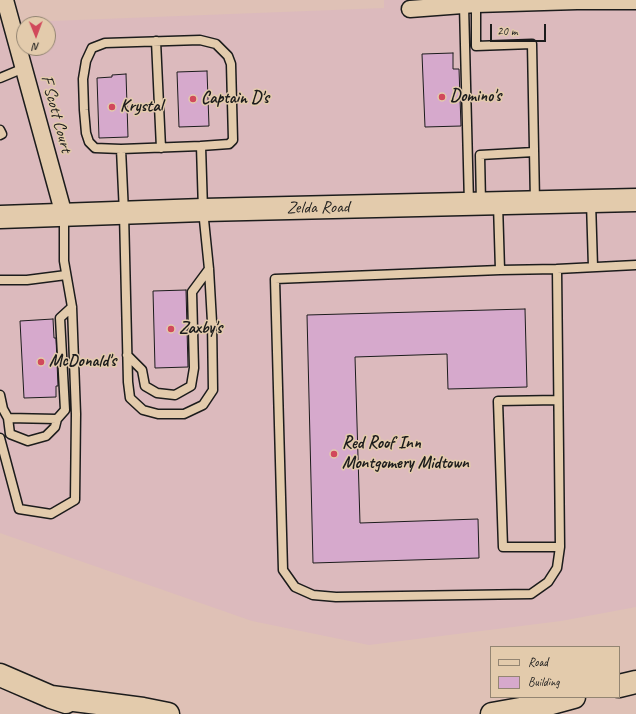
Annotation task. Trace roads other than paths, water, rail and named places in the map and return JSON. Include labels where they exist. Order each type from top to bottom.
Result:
[{"type":"main road","name":"Zelda Road","points":[[0,217],[64,216],[203,210],[636,200]]},
{"type":"main road","points":[[0,675],[51,697],[102,714]]},
{"type":"main road","points":[[620,686],[636,682]]},
{"type":"main road","points":[[51,697],[143,709],[168,714]]},
{"type":"main road","points":[[492,714],[548,704],[570,698]]},
{"type":"street","name":"F Scott Court","points":[[5,0],[64,216]]},
{"type":"street","points":[[410,9],[577,1],[636,1]]},
{"type":"lane","points":[[470,5],[476,46],[532,44],[535,203]]},
{"type":"lane","points":[[470,5],[483,204],[500,270]]},
{"type":"lane","points":[[200,40],[216,44],[228,56],[231,64],[233,140],[229,144],[201,146],[121,149],[95,148],[89,142],[86,133],[84,110],[84,79],[86,61],[92,48],[104,43],[156,41],[200,40]]},
{"type":"lane","points":[[156,41],[161,148]]},
{"type":"lane","points":[[0,78],[24,68]]},
{"type":"lane","points":[[0,130],[2,134],[0,135]]},
{"type":"lane","points":[[121,149],[128,382],[130,398],[143,410],[158,414],[184,414],[203,405],[213,390],[212,322],[209,269],[203,210],[201,146]]},
{"type":"lane","points":[[483,204],[480,155],[534,152]]},
{"type":"lane","points":[[591,201],[593,267]]},
{"type":"lane","points":[[0,438],[19,508],[50,514],[75,500],[76,414],[72,307],[64,261],[64,216]]},
{"type":"lane","points":[[556,269],[560,548],[557,568],[548,582],[531,594],[336,597],[313,595],[295,587],[283,570],[275,279],[636,265]]},
{"type":"lane","points":[[128,355],[142,370],[145,386],[157,393],[175,395],[191,386],[194,368],[192,292],[209,269]]},
{"type":"lane","points":[[0,280],[27,280],[66,275]]},
{"type":"lane","points":[[0,395],[8,418],[10,434],[28,441],[46,436],[55,427],[57,419],[65,410],[60,318],[72,307]]},
{"type":"lane","points":[[558,400],[498,401],[503,547],[560,548]]},
{"type":"lane","points":[[8,418],[57,419]]},
{"type":"place","name":"Domino's","points":[[442,97]]},
{"type":"place","name":"Captain D's","points":[[193,99]]},
{"type":"place","name":"Krystal","points":[[112,107]]},
{"type":"place","name":"Zaxby's","points":[[171,329]]},
{"type":"place","name":"McDonald's","points":[[41,362]]},
{"type":"place","name":"Red Roof Inn Montgomery Midtown","points":[[334,454]]}]
